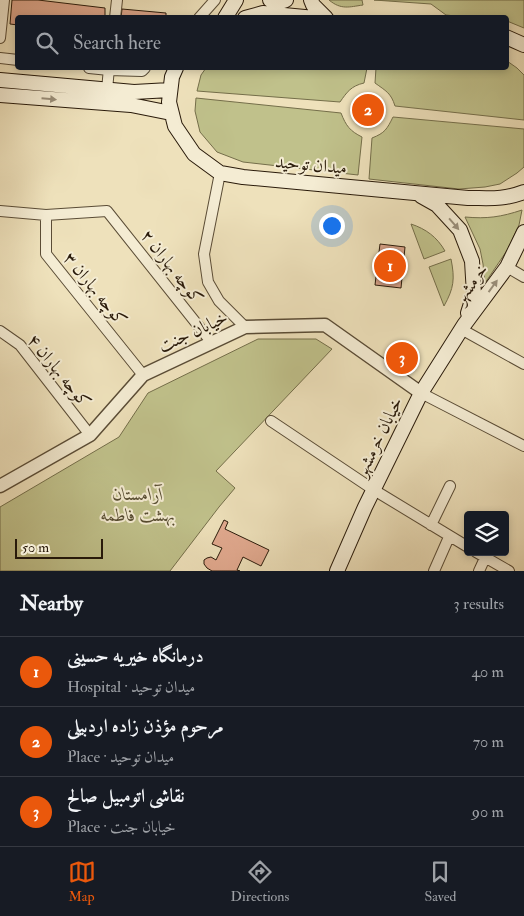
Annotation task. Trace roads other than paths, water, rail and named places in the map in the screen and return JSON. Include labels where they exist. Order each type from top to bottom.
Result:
[{"type":"main road","points":[[227,15],[236,0]]},
{"type":"main road","points":[[270,0],[286,0]]},
{"type":"main road","points":[[310,0],[323,15]]},
{"type":"main road","points":[[256,15],[263,13],[284,15]]},
{"type":"main road","points":[[509,38],[524,45]]},
{"type":"main road","name":"میدان توحید","points":[[175,70],[172,77],[169,102],[175,126],[194,154],[220,173],[243,177],[468,198],[510,197],[524,192]]},
{"type":"main road","points":[[0,80],[134,92],[170,90]]},
{"type":"main road","points":[[0,95],[131,105],[171,113]]},
{"type":"main road","name":"خرمشهر","points":[[417,193],[437,205],[460,230],[472,261],[474,294],[463,327]]},
{"type":"main road","name":"خرمشهر","points":[[463,327],[507,267],[524,232]]},
{"type":"main road","name":"خیابان خرمشهر","points":[[337,571],[365,507],[421,393],[463,327]]},
{"type":"street","points":[[0,38],[4,0]]},
{"type":"street","points":[[115,15],[117,0]]},
{"type":"street","points":[[202,15],[215,0]]},
{"type":"street","points":[[0,58],[15,60]]},
{"type":"street","points":[[107,90],[109,70]]},
{"type":"street","points":[[126,70],[143,70]]},
{"type":"street","points":[[220,173],[204,254],[208,282],[219,301],[245,327]]},
{"type":"street","name":"کوچه بهاران ۲","points":[[46,215],[107,211],[212,343]]},
{"type":"street","points":[[0,212],[46,215]]},
{"type":"street","name":"کوچه بهاران ۳","points":[[46,215],[46,254],[143,375]]},
{"type":"street","points":[[507,267],[524,277]]},
{"type":"street","name":"خیابان جنت","points":[[0,486],[90,435],[143,375],[245,327],[325,325],[421,393]]},
{"type":"street","points":[[463,327],[524,364]]},
{"type":"street","name":"کوچه بهاران ۴","points":[[0,331],[20,345],[90,435]]},
{"type":"street","points":[[421,393],[524,446]]},
{"type":"street","points":[[271,421],[374,490],[464,546]]},
{"type":"street","points":[[431,525],[450,486]]},
{"type":"street","points":[[434,571],[450,537]]},
{"type":"street","points":[[479,571],[481,556]]},
{"type":"street","points":[[483,556],[510,571]]},
{"type":"place","name":"مرحوم مؤذن زاده اردبیلی","points":[[368,110]]},
{"type":"place","name":"درمانگاه خیریه حسینی","points":[[390,266]]},
{"type":"place","name":"نقاشی اتومبیل صالح","points":[[402,358]]},
{"type":"park label","name":"آرامستان بهشت فاطمه","points":[[138,504]]}]
